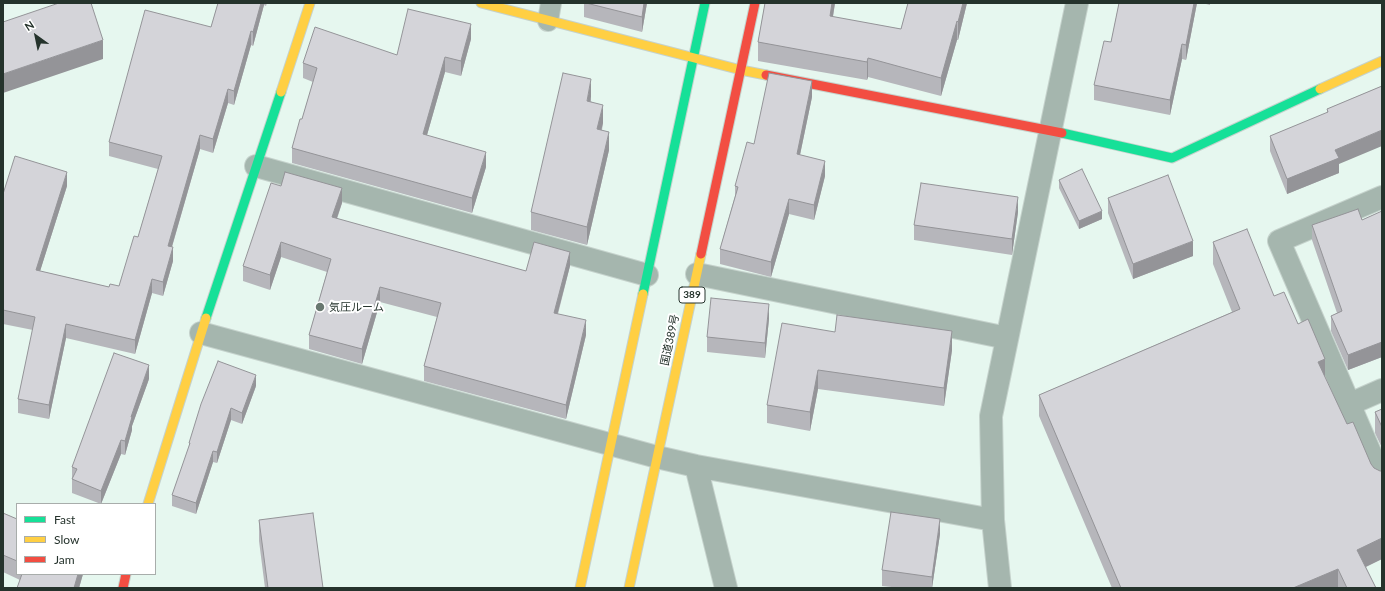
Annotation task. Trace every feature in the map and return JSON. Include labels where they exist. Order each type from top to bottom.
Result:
[{"type":"main road","points":[[148,503],[201,333],[310,3]]},
{"type":"main road","points":[[481,3],[550,12],[694,58],[741,70],[1050,130],[1172,158],[1382,60]]},
{"type":"main road","points":[[580,588],[705,3]]},
{"type":"main road","name":"国道389号","points":[[629,588],[755,3]]},
{"type":"main road","points":[[123,588],[126,575]]},
{"type":"street","points":[[1000,588],[993,520],[991,416],[1077,3]]},
{"type":"street","points":[[256,166],[646,275]]},
{"type":"street","points":[[1382,197],[1279,241],[1382,480]]},
{"type":"street","points":[[696,274],[1007,338]]},
{"type":"street","points":[[201,333],[657,457],[696,466],[993,520]]},
{"type":"street","points":[[1350,404],[1382,390]]},
{"type":"street","points":[[696,466],[726,588]]},
{"type":"building","points":[[59,3],[91,3],[103,40],[3,74],[3,22]]},
{"type":"building","points":[[218,3],[261,3],[253,32],[251,31],[234,91],[228,89],[213,139],[200,135],[168,246],[173,247],[163,282],[152,279],[135,340],[66,324],[49,405],[18,399],[35,317],[3,310],[3,194],[15,156],[67,172],[36,270],[109,287],[110,284],[119,286],[134,236],[138,237],[162,156],[109,142],[145,10],[211,27]]},
{"type":"building","points":[[586,3],[644,3],[642,17]]},
{"type":"building","points":[[765,3],[832,3],[830,16],[901,29],[908,3],[963,3],[941,78],[868,58],[867,62],[758,42]]},
{"type":"building","points":[[1119,3],[1194,3],[1186,45],[1182,44],[1170,100],[1094,85],[1104,41],[1111,42]]},
{"type":"building","points":[[408,9],[471,24],[461,61],[445,57],[423,134],[486,152],[472,198],[292,148],[317,68],[303,63],[315,27],[397,55]]},
{"type":"building","points":[[563,73],[591,79],[587,101],[603,105],[597,129],[609,132],[587,227],[531,212]]},
{"type":"building","points":[[769,73],[812,81],[797,154],[825,161],[814,205],[789,199],[771,262],[720,249],[738,187],[735,186],[747,142],[754,144]]},
{"type":"building","points":[[1382,86],[1382,130],[1335,150],[1339,158],[1287,179],[1270,136],[1328,112],[1327,109]]},
{"type":"building","points":[[1082,169],[1102,211],[1079,221],[1059,180]]},
{"type":"building","points":[[285,172],[342,188],[332,217],[526,271],[534,242],[570,252],[554,313],[586,320],[566,405],[424,366],[441,303],[380,287],[362,349],[309,335],[331,259],[281,242],[270,275],[243,266],[271,183],[281,186]]},
{"type":"building","points":[[1168,175],[1193,241],[1133,264],[1108,198]]},
{"type":"building","points":[[921,183],[1018,197],[1012,239],[914,225]]},
{"type":"building","points":[[1358,209],[1362,220],[1382,211],[1382,342],[1348,355],[1331,316],[1342,311],[1312,225]]},
{"type":"building","points":[[1247,229],[1274,296],[1284,292],[1298,324],[1308,319],[1325,359],[1318,362],[1347,424],[1353,422],[1371,464],[1374,468],[1382,471],[1382,538],[1357,550],[1376,588],[1347,588],[1338,569],[1293,588],[1121,588],[1039,395],[1240,309],[1213,242]]},
{"type":"building","points":[[711,298],[769,304],[765,343],[707,337]]},
{"type":"building","points":[[837,315],[952,331],[944,388],[818,370],[810,412],[767,405],[782,323],[835,332]]},
{"type":"building","points":[[114,353],[149,365],[131,417],[125,441],[121,440],[101,491],[72,479],[77,469],[72,467]]},
{"type":"building","points":[[218,361],[256,375],[242,413],[231,408],[217,452],[213,451],[196,503],[172,495],[190,443],[201,404]]},
{"type":"building","points":[[1382,409],[1382,427],[1375,412]]},
{"type":"building","points":[[891,512],[940,519],[932,577],[882,570]]},
{"type":"building","points":[[3,513],[16,519],[16,561],[3,555]]},
{"type":"building","points":[[313,513],[323,588],[268,588],[259,520]]},
{"type":"building","points":[[22,575],[78,575],[74,588],[17,588]]},
{"type":"traffic: fast","points":[[643,294],[705,3]]},
{"type":"traffic: fast","points":[[1062,133],[1172,158],[1320,89]]},
{"type":"traffic: fast","points":[[206,318],[281,92]]},
{"type":"traffic: slow","points":[[281,92],[310,3]]},
{"type":"traffic: slow","points":[[481,3],[741,70],[766,75]]},
{"type":"traffic: slow","points":[[1320,89],[1382,61]]},
{"type":"traffic: slow","points":[[629,588],[701,254]]},
{"type":"traffic: slow","points":[[580,588],[643,294]]},
{"type":"traffic: slow","points":[[148,503],[206,318]]},
{"type":"traffic: jam","points":[[701,254],[755,3]]},
{"type":"traffic: jam","points":[[766,75],[1062,133]]},
{"type":"traffic: jam","points":[[123,588],[126,575]]},
{"type":"place","name":"気圧ルーム","points":[[320,307]]}]
